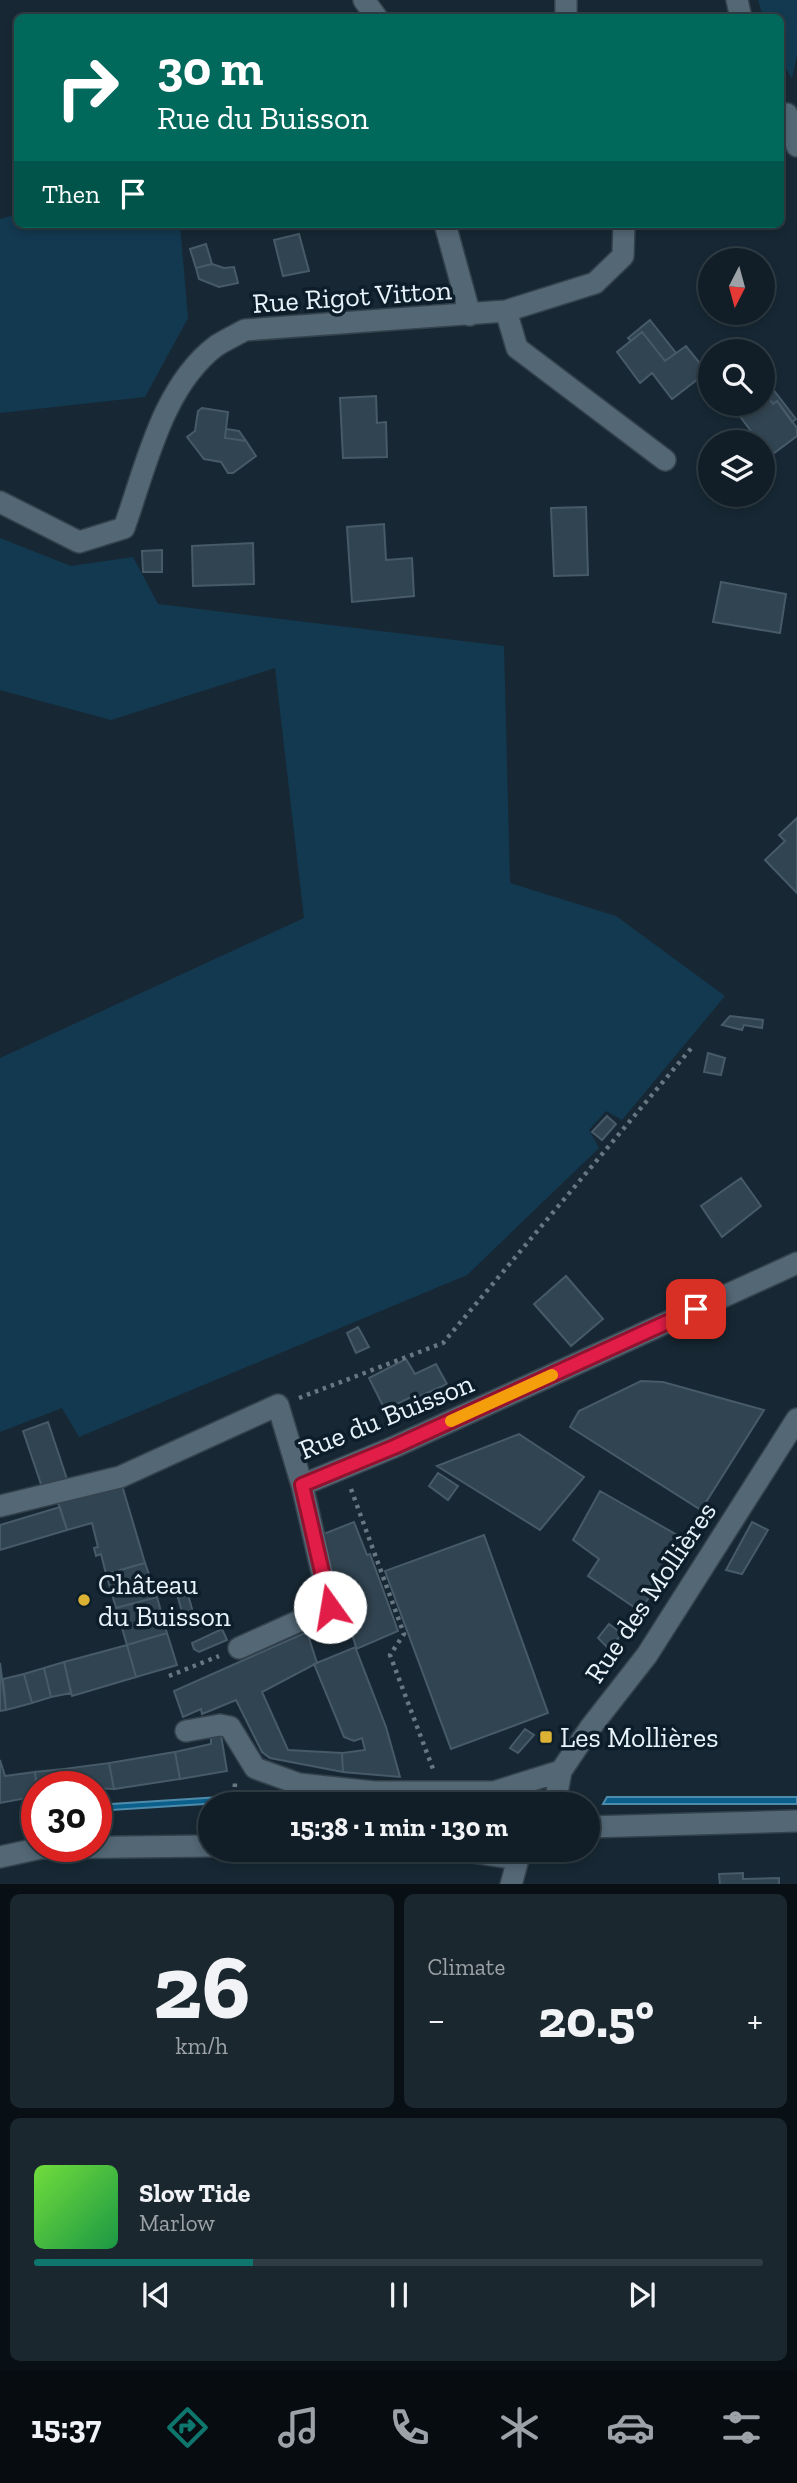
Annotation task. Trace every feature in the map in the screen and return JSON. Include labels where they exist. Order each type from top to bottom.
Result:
[{"type":"street","points":[[788,113],[797,146]]},
{"type":"street","points":[[445,228],[470,315]]},
{"type":"street","name":"Rue Rigot Vitton","points":[[0,502],[79,542],[124,528],[164,414],[192,370],[217,346],[245,330],[506,311],[595,283],[623,256],[624,228]]},
{"type":"street","points":[[506,311],[517,348],[665,460]]},
{"type":"street","name":"Rue du Buisson","points":[[0,1506],[120,1477],[278,1405],[302,1485],[797,1264]]},
{"type":"street","name":"Rue des Mollières","points":[[558,1792],[561,1771],[590,1728],[647,1655],[797,1419]]},
{"type":"street","points":[[239,1648],[330,1607],[302,1485]]},
{"type":"street","points":[[186,1731],[230,1727],[255,1768],[299,1784],[374,1792]]},
{"type":"street","points":[[494,1792],[561,1771]]},
{"type":"street","points":[[600,1827],[797,1821]]},
{"type":"street","points":[[0,1857],[41,1848],[198,1846]]},
{"type":"street","points":[[511,1884],[519,1862]]},
{"type":"path","points":[[278,1405],[443,1343],[694,1045]]},
{"type":"path","points":[[344,1468],[404,1634],[390,1655],[442,1792]]},
{"type":"path","points":[[169,1676],[239,1648]]},
{"type":"path","points":[[234,1792],[235,1779]]},
{"type":"shaded area","points":[[758,0],[797,0],[797,55],[792,79],[784,65],[784,14],[762,14]]},
{"type":"shaded area","points":[[14,215],[14,228],[180,228],[188,318],[145,397],[0,413],[0,219]]},
{"type":"shaded area","points":[[0,538],[71,566],[133,557],[158,604],[504,646],[510,883],[616,916],[725,996],[622,1120],[606,1111],[589,1130],[599,1148],[467,1275],[79,1437],[62,1408],[0,1432],[0,1058],[304,918],[275,668],[111,720],[0,690]]},
{"type":"water","points":[[607,1797],[797,1797],[797,1804],[603,1804]]},
{"type":"water","points":[[198,1798],[198,1804],[112,1810],[112,1804]]},
{"type":"building","points":[[299,234],[309,271],[283,276],[274,240]]},
{"type":"building","points":[[206,244],[212,264],[196,268],[190,249]]},
{"type":"building","points":[[212,264],[224,268],[234,267],[238,283],[219,287],[199,279],[196,268]]},
{"type":"building","points":[[650,320],[676,353],[665,361],[642,332],[631,341],[628,338]]},
{"type":"building","points":[[642,332],[665,361],[686,346],[698,361],[698,379],[672,399],[652,373],[640,383],[617,352]]},
{"type":"building","points":[[775,392],[796,419],[792,422],[777,401],[775,402]]},
{"type":"building","points":[[376,396],[377,423],[386,422],[387,457],[343,458],[340,398]]},
{"type":"building","points":[[777,401],[797,428],[797,436],[775,452],[775,430],[750,430],[740,416],[775,416]]},
{"type":"building","points":[[202,408],[228,412],[225,438],[246,441],[256,456],[233,473],[228,473],[221,462],[204,459],[187,437],[195,431],[198,411]]},
{"type":"building","points":[[226,429],[239,431],[246,441],[225,438]]},
{"type":"building","points":[[586,507],[588,575],[554,576],[551,508]]},
{"type":"building","points":[[384,524],[386,560],[412,558],[414,596],[352,602],[347,527]]},
{"type":"building","points":[[253,543],[254,584],[193,586],[192,546]]},
{"type":"building","points":[[162,550],[162,572],[143,572],[142,551]]},
{"type":"building","points":[[721,582],[786,594],[780,633],[713,622]]},
{"type":"building","points":[[797,818],[797,893],[765,860],[785,841],[779,835]]},
{"type":"building","points":[[730,1016],[763,1020],[762,1028],[744,1025],[742,1030],[722,1025]]},
{"type":"building","points":[[708,1053],[725,1058],[721,1075],[704,1072]]},
{"type":"building","points":[[607,1116],[616,1124],[602,1140],[592,1132]]},
{"type":"building","points":[[741,1178],[761,1206],[722,1237],[701,1206]]},
{"type":"building","points":[[566,1276],[603,1319],[571,1346],[534,1304]]},
{"type":"building","points":[[358,1327],[369,1347],[356,1353],[347,1333]]},
{"type":"building","points":[[406,1359],[415,1374],[436,1364],[447,1384],[418,1397],[417,1394],[385,1410],[369,1378]]},
{"type":"building","points":[[641,1381],[663,1382],[764,1410],[701,1510],[570,1427],[579,1411]]},
{"type":"building","points":[[48,1422],[67,1479],[42,1487],[23,1431]]},
{"type":"building","points":[[519,1434],[584,1477],[540,1530],[437,1466]]},
{"type":"building","points":[[438,1473],[458,1486],[448,1500],[429,1486]]},
{"type":"building","points":[[121,1482],[145,1563],[106,1574],[101,1554],[96,1556],[94,1548],[98,1547],[92,1523],[67,1530],[58,1503]]},
{"type":"building","points":[[600,1491],[686,1540],[640,1611],[588,1576],[599,1559],[573,1540]]},
{"type":"building","points":[[60,1507],[67,1530],[0,1550],[0,1525]]},
{"type":"building","points":[[354,1522],[367,1555],[370,1554],[398,1631],[356,1649],[386,1727],[400,1777],[343,1772],[342,1753],[365,1750],[362,1738],[354,1741],[344,1737],[314,1664],[356,1647],[321,1535]]},
{"type":"building","points":[[752,1522],[768,1530],[742,1574],[726,1570]]},
{"type":"building","points":[[484,1535],[548,1713],[451,1749],[385,1571]]},
{"type":"building","points":[[145,1563],[157,1597],[116,1608],[106,1574]]},
{"type":"building","points":[[188,1595],[193,1612],[183,1615],[178,1598]]},
{"type":"building","points":[[157,1597],[167,1633],[127,1645],[116,1608]]},
{"type":"building","points":[[609,1624],[622,1634],[609,1649],[598,1638]]},
{"type":"building","points":[[222,1629],[227,1640],[199,1652],[194,1649],[192,1643]]},
{"type":"building","points":[[307,1632],[317,1663],[262,1692],[288,1750],[342,1753],[343,1772],[270,1758],[262,1752],[236,1700],[202,1714],[201,1709],[183,1717],[174,1691]]},
{"type":"building","points":[[167,1633],[177,1665],[136,1677],[127,1645]]},
{"type":"building","points":[[127,1645],[136,1677],[72,1696],[64,1662]]},
{"type":"building","points":[[64,1662],[71,1693],[51,1697],[44,1668]]},
{"type":"building","points":[[0,1663],[6,1710],[0,1711]]},
{"type":"building","points":[[44,1668],[51,1697],[32,1703],[24,1674]]},
{"type":"building","points":[[24,1674],[32,1703],[6,1710],[3,1679]]},
{"type":"building","points":[[525,1729],[534,1735],[518,1753],[510,1748]]},
{"type":"building","points":[[221,1735],[227,1771],[180,1779],[175,1752],[211,1744],[211,1738]]},
{"type":"building","points":[[175,1752],[180,1779],[114,1789],[109,1763]]},
{"type":"building","points":[[0,1760],[5,1776],[21,1774],[21,1799],[0,1803]]},
{"type":"building","points":[[109,1763],[111,1771],[63,1771]]},
{"type":"building","points":[[743,1873],[743,1879],[779,1878],[779,1884],[720,1884],[719,1874]]},
{"type":"slow traffic","points":[[451,1421],[552,1375]]},
{"type":"place","name":"Château du Buisson","points":[[84,1600]]},
{"type":"place","name":"Les Mollières","points":[[546,1737]]},
{"type":"route","points":[[330,1607],[302,1485],[394,1447],[696,1309]]}]
